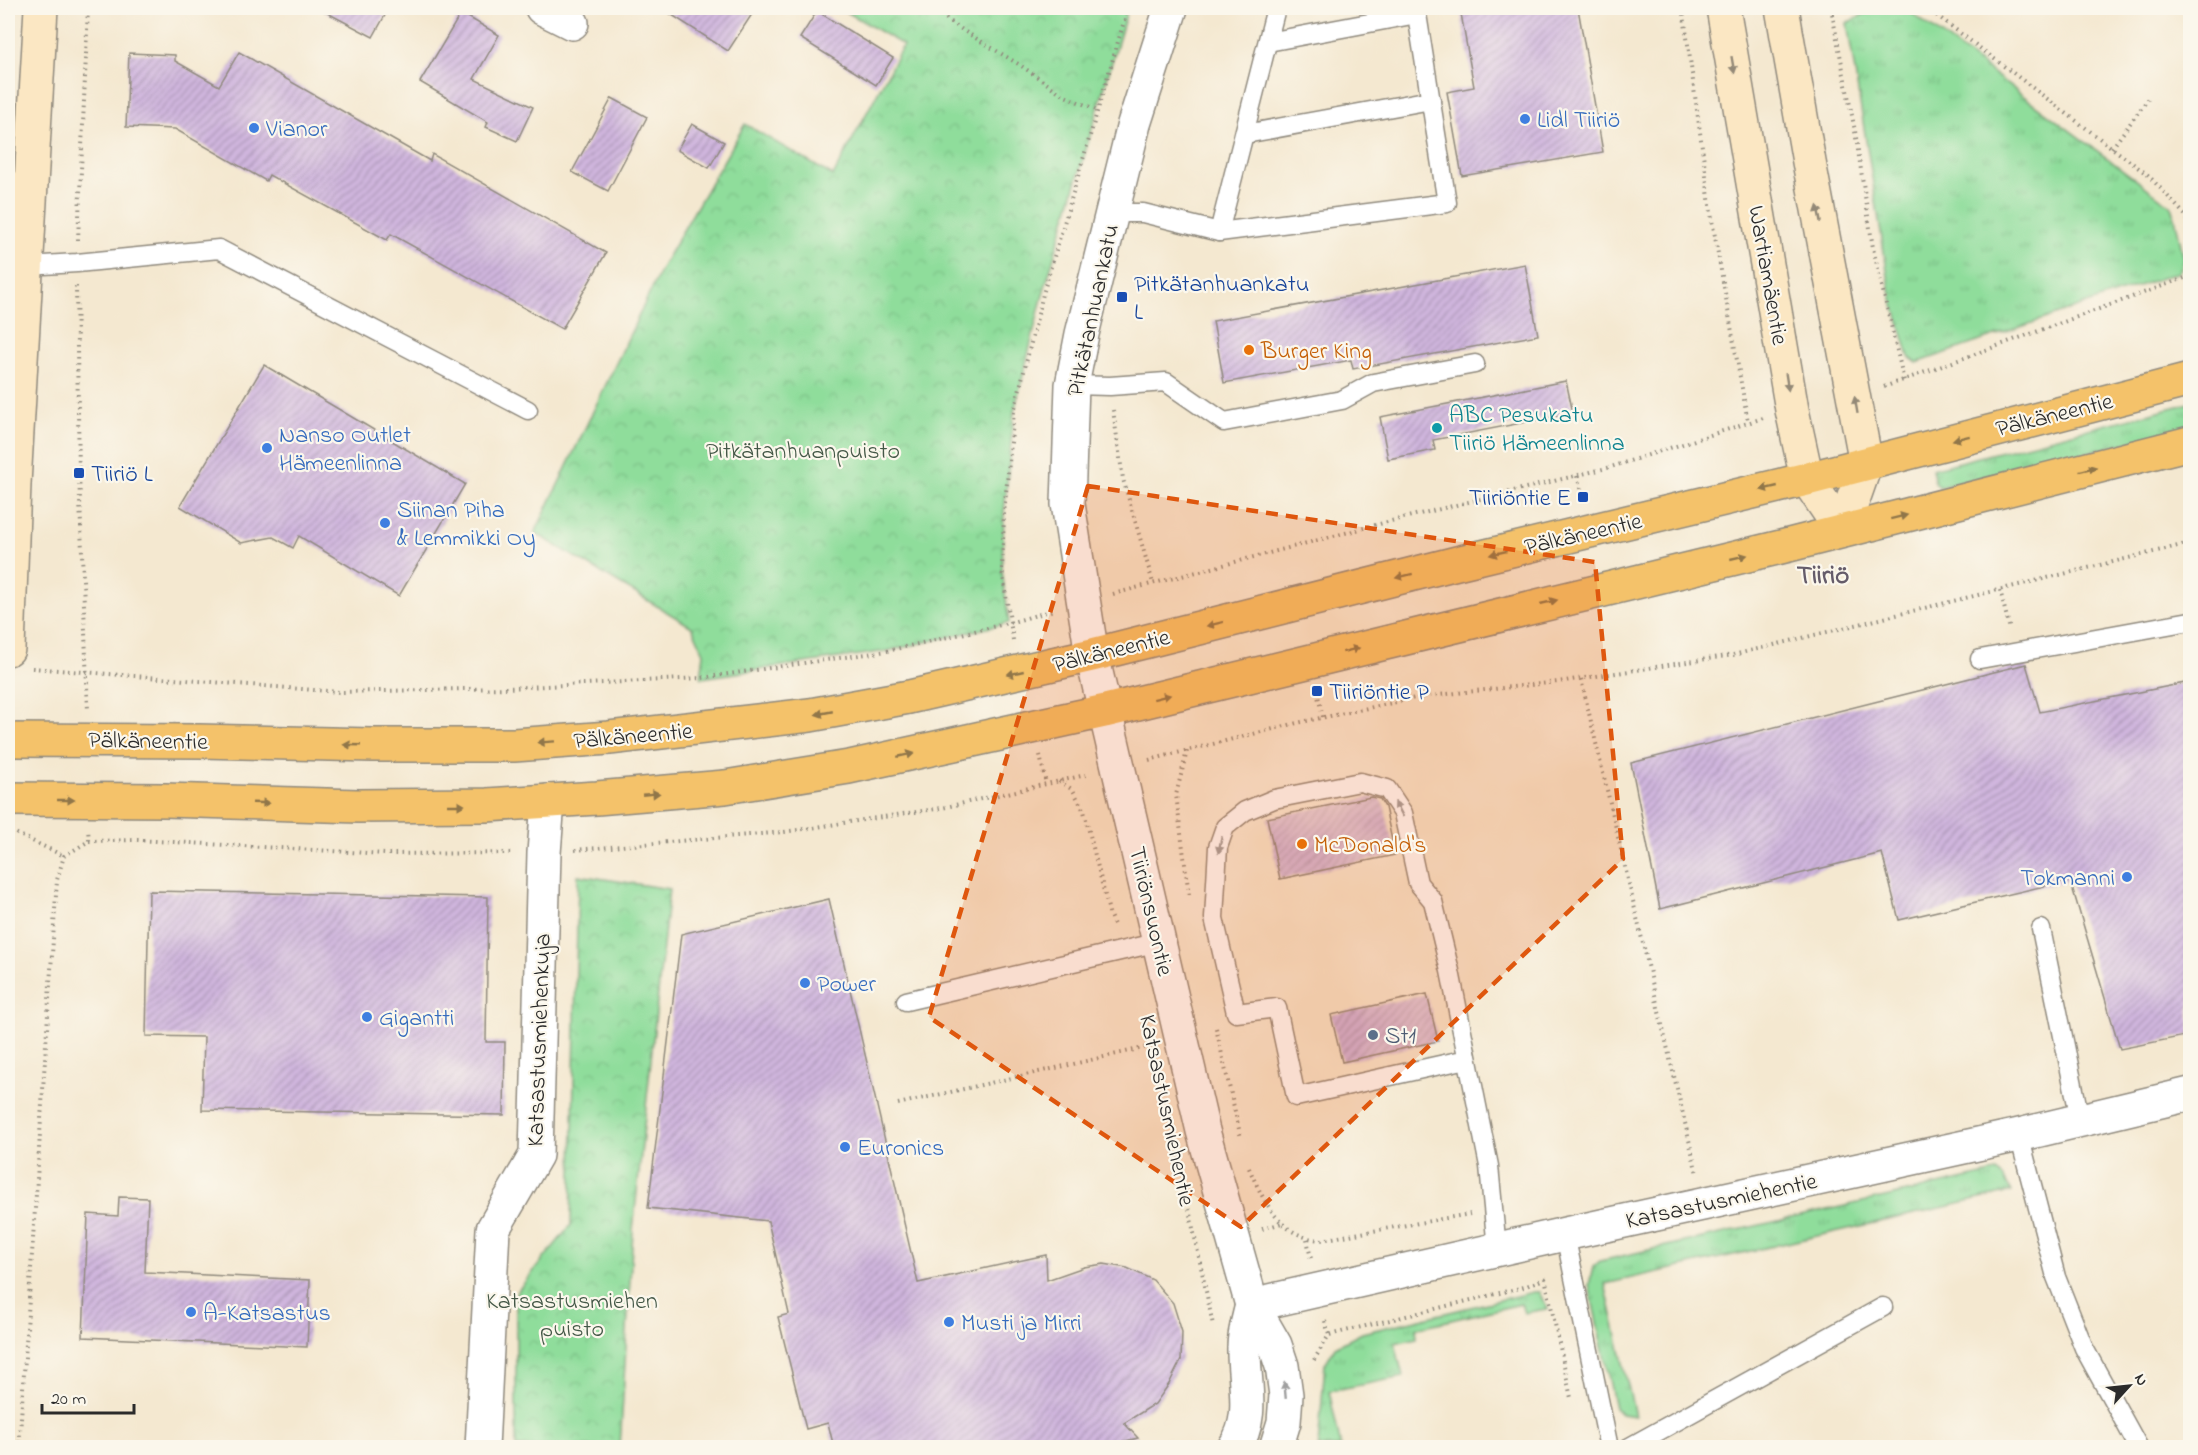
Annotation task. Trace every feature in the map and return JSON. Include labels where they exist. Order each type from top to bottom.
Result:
[{"type":"main road","points":[[8,650],[17,265],[42,8]]},
{"type":"main road","name":"Wartiamäentie","points":[[1723,8],[1792,410],[1807,479],[1842,531]]},
{"type":"main road","points":[[1782,8],[1806,150],[1866,463],[1842,531]]},
{"type":"main road","name":"Pälkäneentie","points":[[8,740],[514,745],[609,738],[810,715],[909,697],[1092,655],[1473,559],[1807,479],[2190,380]]},
{"type":"main road","points":[[8,799],[165,800],[358,806],[487,805],[725,787],[849,767],[1106,711],[1842,531],[2190,443]]},
{"type":"street","points":[[542,8],[572,24]]},
{"type":"street","name":"Pitkätanhuankatu","points":[[1092,655],[1068,504],[1072,385],[1082,334],[1134,124],[1171,8]]},
{"type":"street","name":"Tiiriönsuontie","points":[[1092,655],[1203,1131],[1252,1305]]},
{"type":"street","name":"Katsastusmiehenkuja","points":[[482,1448],[493,1229],[536,1155],[544,852],[548,801]]},
{"type":"street","name":"Katsastusmiehentie","points":[[1252,1305],[2190,1095]]},
{"type":"street","points":[[1234,1448],[1241,1438],[1246,1423],[1244,1345],[1252,1305]]},
{"type":"street","points":[[1252,1305],[1275,1346],[1282,1366],[1286,1395],[1284,1422],[1276,1448]]},
{"type":"lane","points":[[1219,232],[1276,8]]},
{"type":"lane","points":[[1113,213],[1143,213],[1219,232],[1447,203],[1417,11],[1268,42]]},
{"type":"lane","points":[[1245,134],[1431,100]]},
{"type":"lane","points":[[17,265],[219,249],[528,410]]},
{"type":"lane","points":[[1072,385],[1110,386],[1166,382],[1224,422],[1342,400],[1373,382],[1475,364]]},
{"type":"lane","points":[[1980,659],[2190,621]]},
{"type":"lane","points":[[1467,1059],[1296,1097],[1277,1008],[1236,1014],[1214,918],[1218,847],[1225,827],[1245,811],[1274,799],[1360,782],[1387,789],[1403,813],[1418,883],[1433,901],[1450,971],[1489,1166],[1497,1249]]},
{"type":"lane","points":[[2040,929],[2080,1119]]},
{"type":"lane","points":[[906,1001],[1159,942]]},
{"type":"lane","points":[[2019,1135],[2056,1277],[2084,1348],[2139,1448]]},
{"type":"lane","points":[[1565,1234],[1609,1448]]},
{"type":"lane","points":[[1628,1448],[1883,1306]]},
{"type":"path","points":[[932,8],[964,31],[1020,64],[1065,96],[1097,110]]},
{"type":"path","points":[[1683,8],[1712,220],[1748,422]]},
{"type":"path","points":[[1848,8],[1832,10],[1855,131],[1873,249],[1904,381]]},
{"type":"path","points":[[1927,8],[2148,175],[2187,217],[2190,235]]},
{"type":"path","points":[[2112,148],[2148,99]]},
{"type":"path","points":[[1577,476],[1583,497]]},
{"type":"path","points":[[2000,590],[2016,652]]},
{"type":"path","points":[[1581,678],[1698,1181]]},
{"type":"path","points":[[1317,691],[1323,717]]},
{"type":"path","points":[[1187,751],[1176,795],[1190,900]]},
{"type":"path","points":[[1059,781],[1073,789],[1084,811],[1110,916],[1125,950]]},
{"type":"path","points":[[8,830],[64,856]]},
{"type":"path","points":[[1214,1021],[1242,1141]]},
{"type":"path","points":[[898,1104],[1155,1046]]},
{"type":"path","points":[[1246,1163],[1262,1198],[1282,1223],[1307,1239],[1322,1240],[1476,1213],[1495,1214]]},
{"type":"path","name":"Katsastusmiehentie","points":[[1188,1201],[1215,1330]]},
{"type":"path","points":[[1313,1371],[1314,1360],[1329,1335],[1524,1287],[1573,1268]]},
{"type":"path","points":[[1545,1278],[1572,1402]]},
{"type":"highlighted area","points":[[1088,486],[1595,562],[1623,859],[1241,1227],[929,1017]]},
{"type":"green space","name":"Pitkätanhuanpuisto","points":[[840,8],[1128,8],[1043,294],[1014,412],[1004,513],[1002,570],[1009,623],[887,651],[701,678],[704,653],[692,627],[535,533],[664,263],[745,124],[833,176],[903,45]]},
{"type":"green space","points":[[1876,8],[1905,8],[2170,205],[2175,217],[2184,260],[2179,272],[1917,363],[1909,357],[1891,295],[1847,23]]},
{"type":"green space","points":[[2190,403],[2190,428],[1940,487],[1935,483],[1932,469]]},
{"type":"green space","name":"Katsastusmiehen puisto","points":[[578,875],[669,889],[633,1230],[620,1447],[516,1447],[516,1293],[571,1225]]},
{"type":"green space","points":[[1996,1172],[2003,1177],[2011,1192],[1605,1284],[1635,1416],[1621,1414],[1615,1408],[1589,1285],[1593,1267],[1600,1261]]},
{"type":"green space","points":[[1539,1292],[1547,1309],[1524,1313],[1521,1304],[1416,1328],[1417,1338],[1395,1343],[1403,1377],[1329,1391],[1341,1447],[1318,1447],[1325,1364],[1335,1347],[1362,1333]]},
{"type":"building","points":[[318,8],[389,8],[373,37]]},
{"type":"building","points":[[661,8],[756,8],[728,51]]},
{"type":"building","name":"Lidl Tiiriö","points":[[1460,8],[1578,8],[1603,152],[1462,176],[1447,92],[1474,87]]},
{"type":"building","points":[[817,11],[893,58],[876,85],[800,38]]},
{"type":"building","points":[[461,13],[499,35],[474,79],[533,107],[517,141],[486,127],[488,122],[420,82]]},
{"type":"building","points":[[239,52],[430,161],[432,154],[606,253],[562,329],[391,234],[387,240],[269,175],[266,181],[175,129],[126,127],[129,53],[175,55],[175,61],[219,86]]},
{"type":"building","points":[[612,98],[647,117],[608,191],[572,172]]},
{"type":"building","points":[[692,124],[724,142],[709,168],[677,150]]},
{"type":"building","points":[[1525,264],[1538,335],[1353,369],[1351,360],[1224,383],[1213,321]]},
{"type":"building","points":[[264,365],[465,484],[399,596],[299,536],[293,548],[273,537],[241,543],[180,506]]},
{"type":"building","name":"ABC Pesukatu Tiiriö Hämeenlinna","points":[[1566,381],[1573,413],[1433,440],[1435,450],[1388,459],[1380,417]]},
{"type":"building","points":[[2026,664],[2040,712],[2190,682],[2190,1035],[2120,1049],[2070,880],[1899,920],[1882,853],[1660,909],[1631,763]]},
{"type":"building","points":[[1371,797],[1380,799],[1385,807],[1395,855],[1280,879],[1267,818]]},
{"type":"building","points":[[149,891],[488,897],[486,1042],[505,1042],[504,1115],[202,1110],[204,1037],[146,1036]]},
{"type":"building","points":[[829,899],[918,1283],[1046,1255],[1047,1280],[1084,1267],[1104,1264],[1127,1268],[1153,1280],[1173,1303],[1182,1332],[1181,1360],[1169,1384],[1155,1404],[1124,1423],[1138,1438],[1096,1448],[834,1448],[828,1423],[806,1429],[778,1317],[789,1314],[768,1221],[648,1208],[681,934]]},
{"type":"building","points":[[1427,994],[1438,1041],[1342,1062],[1331,1015]]},
{"type":"building","points":[[119,1197],[148,1198],[145,1272],[310,1280],[307,1347],[83,1337],[88,1214],[118,1216]]},
{"type":"place","name":"Lidl Tiiriö","points":[[1525,119]]},
{"type":"place","name":"Vianor","points":[[254,128]]},
{"type":"place","name":"Pitkätanhuankatu L","points":[[1122,297]]},
{"type":"place","name":"Burger King","points":[[1249,350]]},
{"type":"place","name":"ABC Pesukatu Tiiriö Hämeenlinna","points":[[1437,428]]},
{"type":"place","name":"Nanso Outlet Hämeenlinna","points":[[267,448]]},
{"type":"place","name":"Tiiriö L","points":[[79,473]]},
{"type":"place","name":"Tiiriöntie E","points":[[1583,497]]},
{"type":"place","name":"Siinan Piha & Lemmikki Oy","points":[[385,523]]},
{"type":"place","name":"Tiiriöntie P","points":[[1317,691]]},
{"type":"place","name":"McDonald's","points":[[1302,844]]},
{"type":"place","name":"Tokmanni","points":[[2127,877]]},
{"type":"place","name":"Power","points":[[805,983]]},
{"type":"place","name":"Gigantti","points":[[367,1017]]},
{"type":"place","name":"St1","points":[[1373,1035]]},
{"type":"place","name":"Euronics","points":[[845,1147]]},
{"type":"place","name":"A-Katsastus","points":[[191,1312]]},
{"type":"place","name":"Musti ja Mirri","points":[[949,1322]]},
{"type":"district","name":"Tiiriö","points":[[1823,574]]}]
